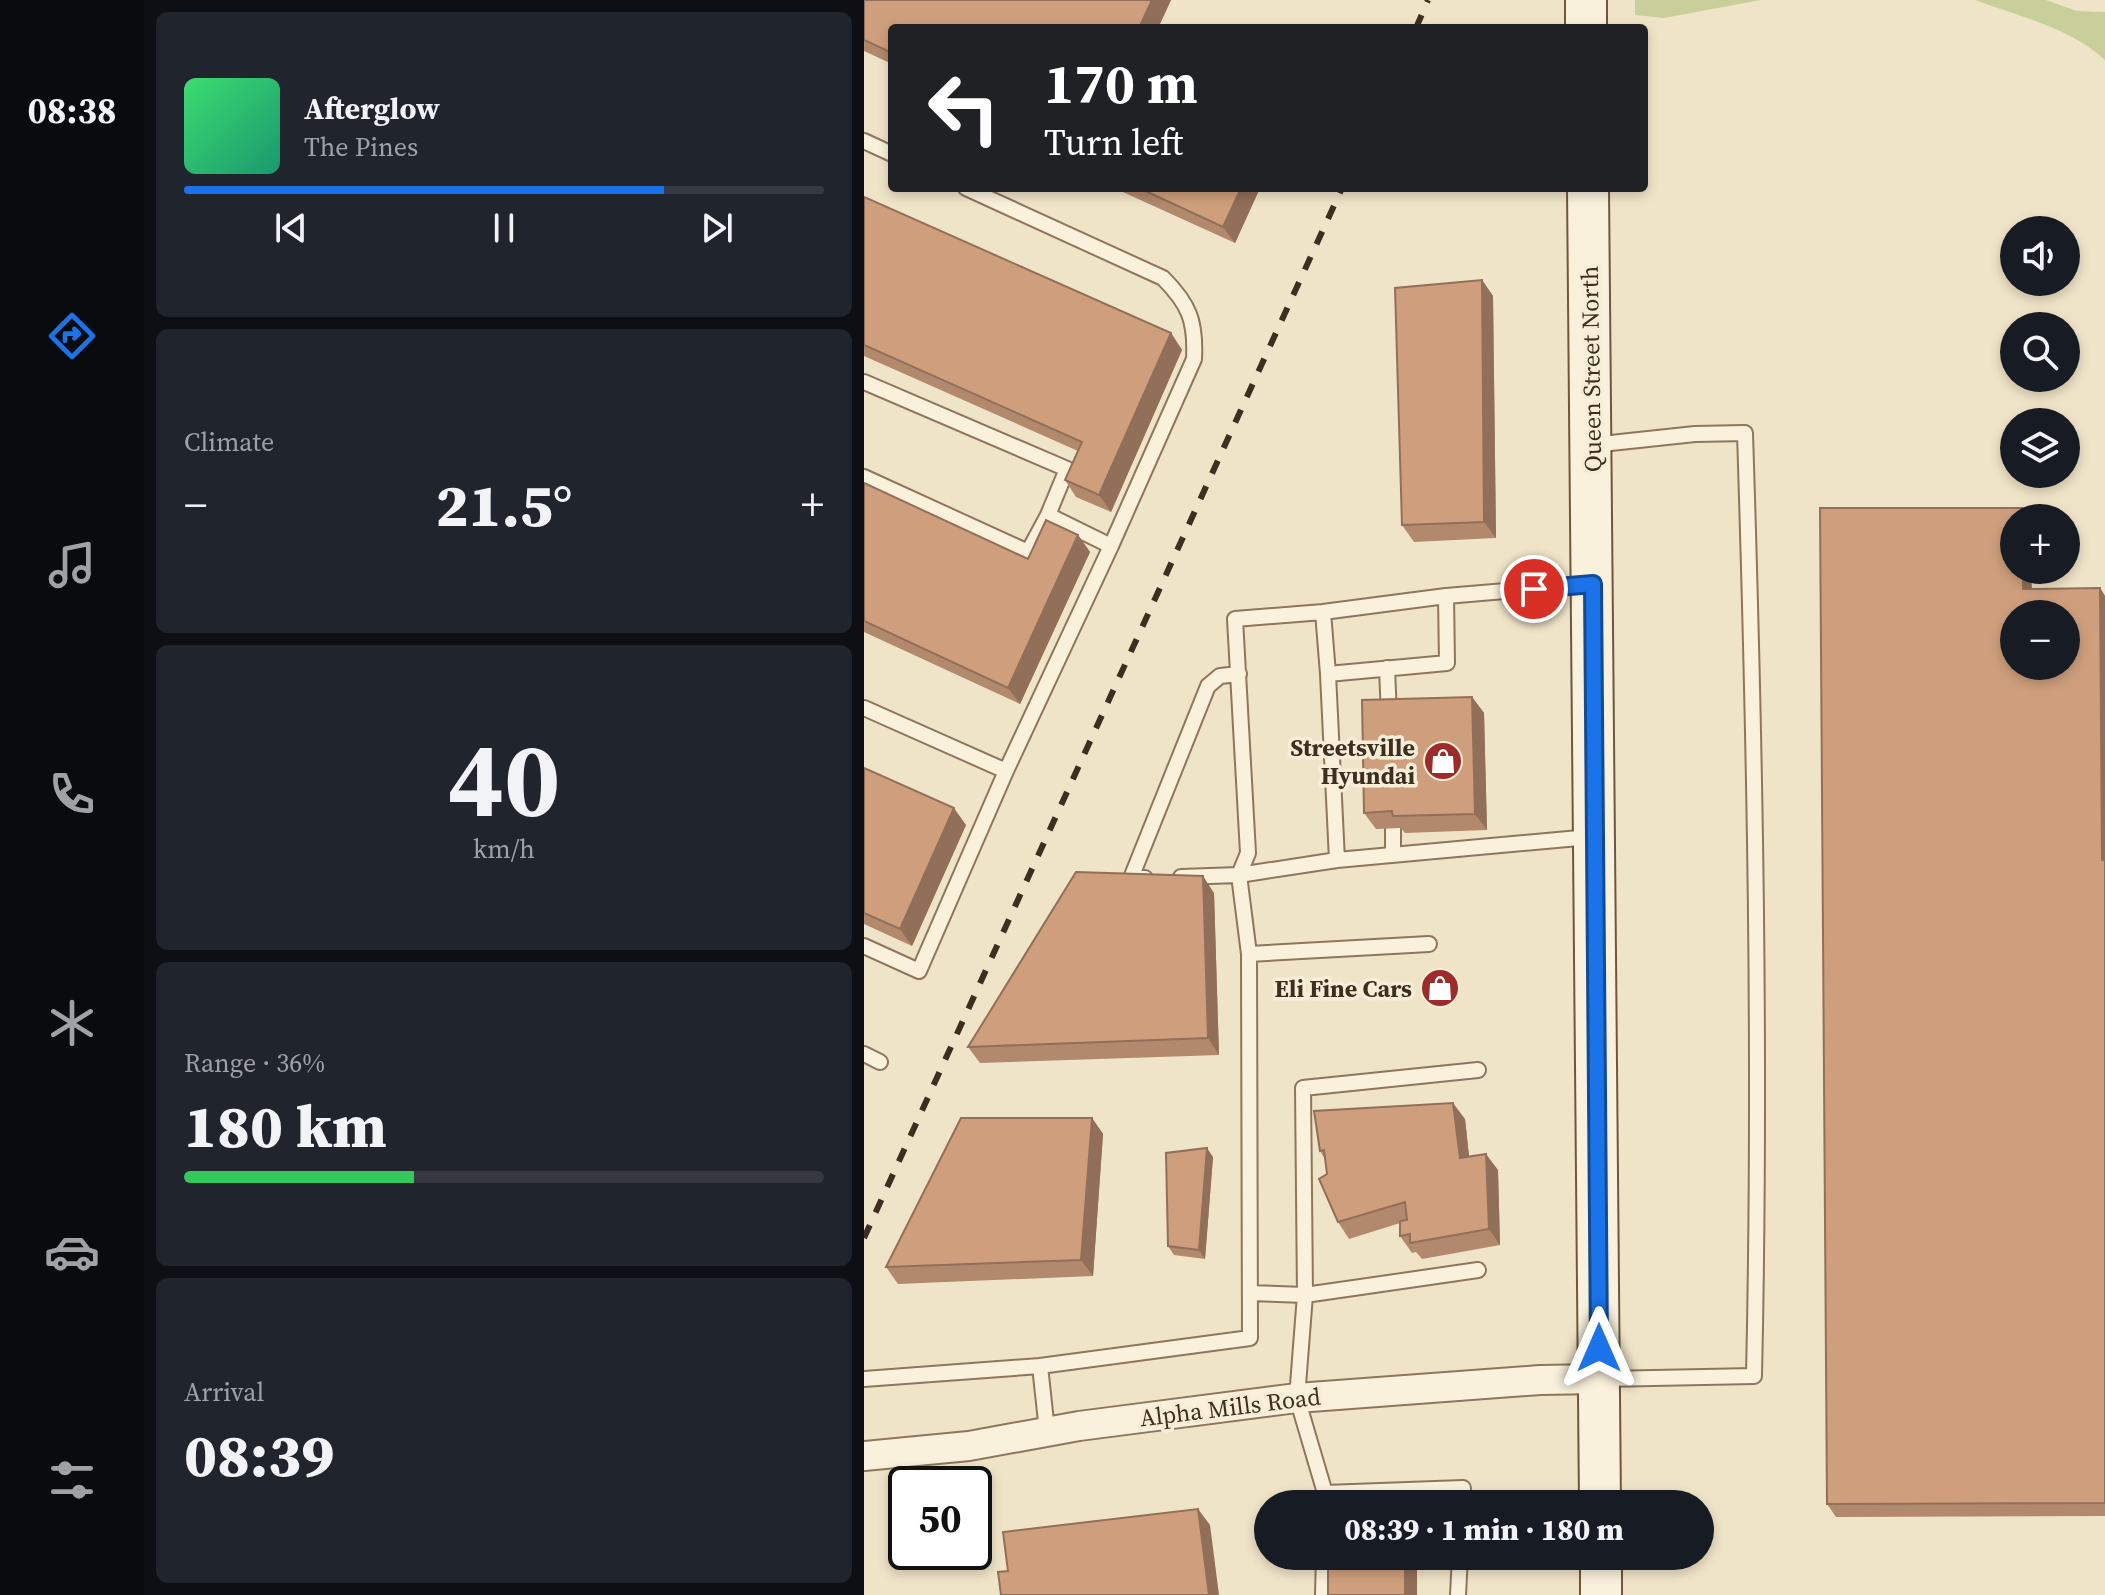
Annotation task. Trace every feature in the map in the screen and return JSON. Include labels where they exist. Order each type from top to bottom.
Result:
[{"type":"main road","points":[[1586,0],[1586,24]]},
{"type":"main road","name":"Queen Street North","points":[[1588,192],[1600,1490]]},
{"type":"main road","points":[[1601,1570],[1601,1595]]},
{"type":"street","name":"Alpha Mills Road","points":[[864,1456],[969,1446],[1047,1431],[1297,1398],[1540,1380],[1599,1379]]},
{"type":"lane","points":[[864,141],[888,152]]},
{"type":"lane","points":[[864,946],[919,971],[1006,771],[1194,359],[1196,335],[1183,298],[1163,278],[975,192]]},
{"type":"lane","points":[[864,382],[1067,469],[1028,552],[864,477]]},
{"type":"lane","points":[[1592,445],[1695,434],[1745,433],[1755,757],[1758,1191],[1754,1376],[1599,1379]]},
{"type":"lane","points":[[1048,515],[1111,546]]},
{"type":"lane","points":[[864,1379],[1040,1366],[1250,1338],[1249,954],[1239,875],[1248,853],[1235,619],[1323,612],[1446,596],[1592,567]]},
{"type":"lane","points":[[1328,674],[1447,663],[1446,596]]},
{"type":"lane","points":[[1323,612],[1337,860]]},
{"type":"lane","points":[[1387,668],[1389,716]]},
{"type":"lane","points":[[1239,674],[1220,676],[1208,686],[1131,878],[1239,875],[1337,860],[1595,836]]},
{"type":"lane","points":[[864,708],[1006,771]]},
{"type":"lane","points":[[1393,828],[1393,855]]},
{"type":"lane","points":[[1249,954],[1429,944]]},
{"type":"lane","points":[[864,1054],[880,1062]]},
{"type":"lane","points":[[1322,1490],[1297,1398],[1305,1295],[1303,1088],[1478,1070]]},
{"type":"lane","points":[[1250,1293],[1305,1295],[1478,1270]]},
{"type":"lane","points":[[1040,1366],[1047,1431]]},
{"type":"lane","points":[[1435,1490],[1463,1490]]},
{"type":"lane","points":[[1323,1595],[1324,1570]]},
{"type":"lane","points":[[1458,1595],[1459,1570]]},
{"type":"green space","points":[[1635,0],[1761,0],[1664,18],[1635,15]]},
{"type":"green space","points":[[1975,0],[2046,0],[2077,11],[2105,12],[2105,60],[2060,31]]},
{"type":"building","points":[[864,0],[1152,0],[1141,24],[888,24],[888,51],[864,40]]},
{"type":"building","points":[[1148,192],[1239,192],[1223,227]]},
{"type":"building","points":[[864,197],[1171,333],[1099,495],[1065,480],[1082,442],[864,345]]},
{"type":"building","points":[[1482,280],[1484,522],[1402,525],[1395,288]]},
{"type":"building","points":[[864,483],[1028,559],[1046,520],[1078,535],[1008,688],[864,621]]},
{"type":"building","points":[[1820,508],[2000,508],[2000,584],[2023,584],[2023,589],[2100,588],[2102,860],[2105,860],[2105,1503],[1827,1504]]},
{"type":"building","points":[[1472,697],[1475,814],[1393,816],[1392,811],[1364,813],[1362,700]]},
{"type":"building","points":[[864,768],[954,808],[900,929],[864,913]]},
{"type":"building","points":[[1076,872],[1203,876],[1208,1038],[968,1047]]},
{"type":"building","points":[[1453,1103],[1460,1158],[1486,1154],[1489,1229],[1410,1243],[1410,1234],[1400,1236],[1400,1221],[1407,1220],[1405,1202],[1338,1222],[1319,1179],[1327,1174],[1314,1111]]},
{"type":"building","points":[[961,1118],[1092,1118],[1081,1260],[886,1267]]},
{"type":"building","points":[[1207,1148],[1199,1250],[1168,1246],[1166,1153]]},
{"type":"building","points":[[1198,1509],[1209,1595],[1001,1595],[998,1572],[1008,1571],[1003,1532]]},
{"type":"building","points":[[1328,1570],[1405,1570],[1405,1595],[1328,1595]]},
{"type":"railway","points":[[1418,24],[1428,0]]},
{"type":"railway","points":[[864,1238],[1340,192]]},
{"type":"place","name":"Streetsville Hyundai","points":[[1443,761]]},
{"type":"place","name":"Eli Fine Cars","points":[[1440,988]]},
{"type":"route","points":[[1534,589],[1593,584],[1599,1348]]}]
